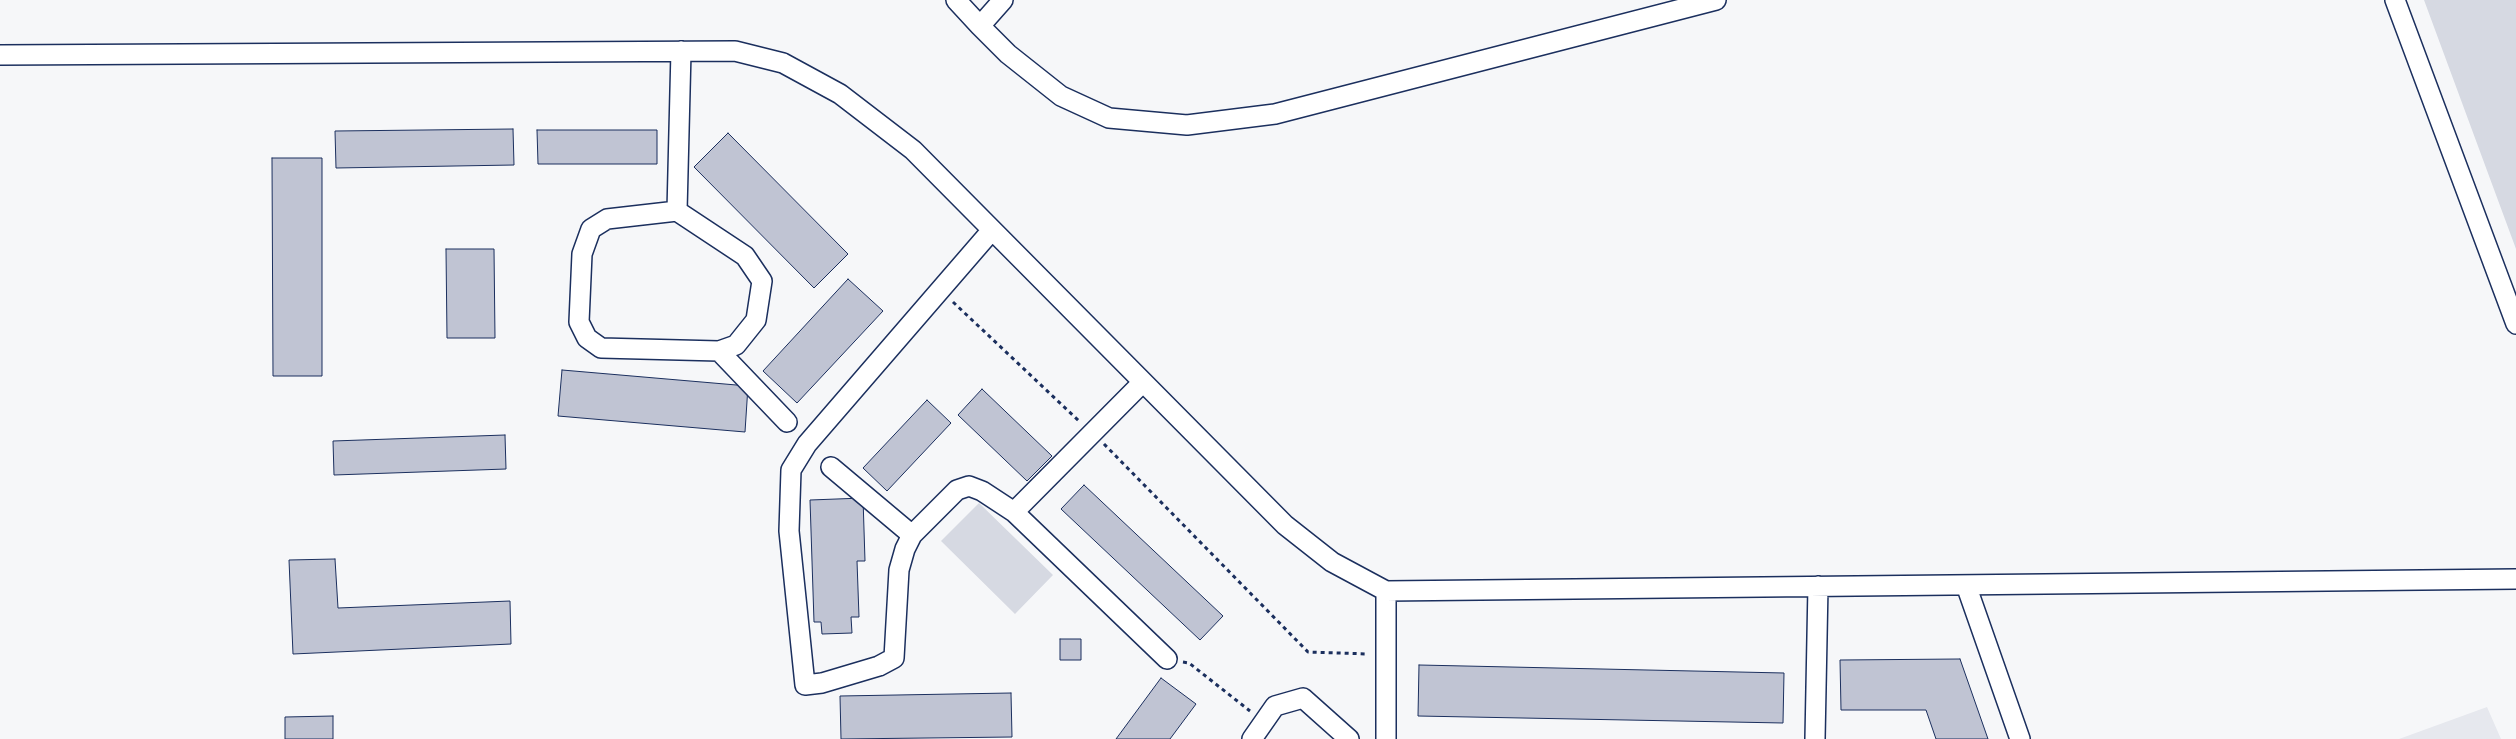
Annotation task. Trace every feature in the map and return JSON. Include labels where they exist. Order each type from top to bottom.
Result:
[{"type":"street","points":[[956,0],[1008,54],[1061,96],[1109,118],[1187,126],[1275,114],[1716,0]]},
{"type":"street","points":[[980,26],[1003,0]]},
{"type":"street","points":[[2395,0],[2516,324]]},
{"type":"street","points":[[677,211],[681,51]]},
{"type":"street","points":[[0,56],[735,51],[783,63],[840,94],[913,150],[1285,525],[1332,562],[1386,591],[2516,579]]},
{"type":"street","points":[[677,211],[745,256],[762,281],[756,320],[736,344],[719,351],[601,348],[587,338],[579,322],[582,254],[591,229],[607,219],[677,211]]},
{"type":"street","points":[[992,230],[807,444],[790,470],[789,531],[805,685],[822,684],[879,666],[894,658],[899,570],[912,535],[957,490],[969,486],[982,491],[1014,512],[1166,659]]},
{"type":"street","points":[[719,351],[787,422]]},
{"type":"street","points":[[1014,512],[1143,382]]},
{"type":"street","points":[[831,467],[912,535]]},
{"type":"street","points":[[1966,585],[2020,739]]},
{"type":"street","points":[[1816,739],[1818,586]]},
{"type":"street","points":[[1386,591],[1386,739]]},
{"type":"street","points":[[1252,739],[1275,706],[1303,698],[1349,739]]},
{"type":"path","points":[[940,289],[1093,433],[1308,652],[1386,655]]},
{"type":"path","points":[[1166,659],[1189,662],[1264,723]]},
{"type":"shaded area","points":[[2424,0],[2516,0],[2516,249]]},
{"type":"shaded area","points":[[979,503],[1053,575],[1015,614],[941,541]]},
{"type":"shaded area","points":[[2487,707],[2501,739],[2399,739]]},
{"type":"building","points":[[513,129],[514,165],[336,168],[335,131]]},
{"type":"building","points":[[537,130],[657,130],[657,164],[538,164]]},
{"type":"building","points":[[728,133],[848,254],[814,288],[694,167]]},
{"type":"building","points":[[272,158],[322,158],[322,376],[273,376]]},
{"type":"building","points":[[446,249],[494,249],[495,338],[447,338]]},
{"type":"building","points":[[848,279],[883,311],[797,403],[763,371]]},
{"type":"building","points":[[562,370],[748,386],[745,432],[558,416]]},
{"type":"building","points":[[982,389],[1052,456],[1027,481],[958,415]]},
{"type":"building","points":[[927,400],[951,423],[887,491],[863,468]]},
{"type":"building","points":[[505,435],[506,469],[334,475],[333,441]]},
{"type":"building","points":[[1084,485],[1223,616],[1200,640],[1061,509]]},
{"type":"building","points":[[863,498],[865,561],[857,561],[859,617],[851,617],[852,633],[822,634],[821,622],[814,622],[810,500]]},
{"type":"building","points":[[335,559],[338,608],[510,601],[511,644],[293,654],[289,560]]},
{"type":"building","points":[[1060,639],[1081,639],[1081,660],[1060,660]]},
{"type":"building","points":[[1960,659],[1988,739],[1936,739],[1926,710],[1841,710],[1840,660]]},
{"type":"building","points":[[1419,665],[1784,673],[1783,723],[1418,716]]},
{"type":"building","points":[[1161,678],[1196,704],[1170,739],[1116,739]]},
{"type":"building","points":[[1011,693],[1012,737],[841,739],[840,696]]},
{"type":"building","points":[[333,716],[333,739],[285,739],[285,717]]}]
